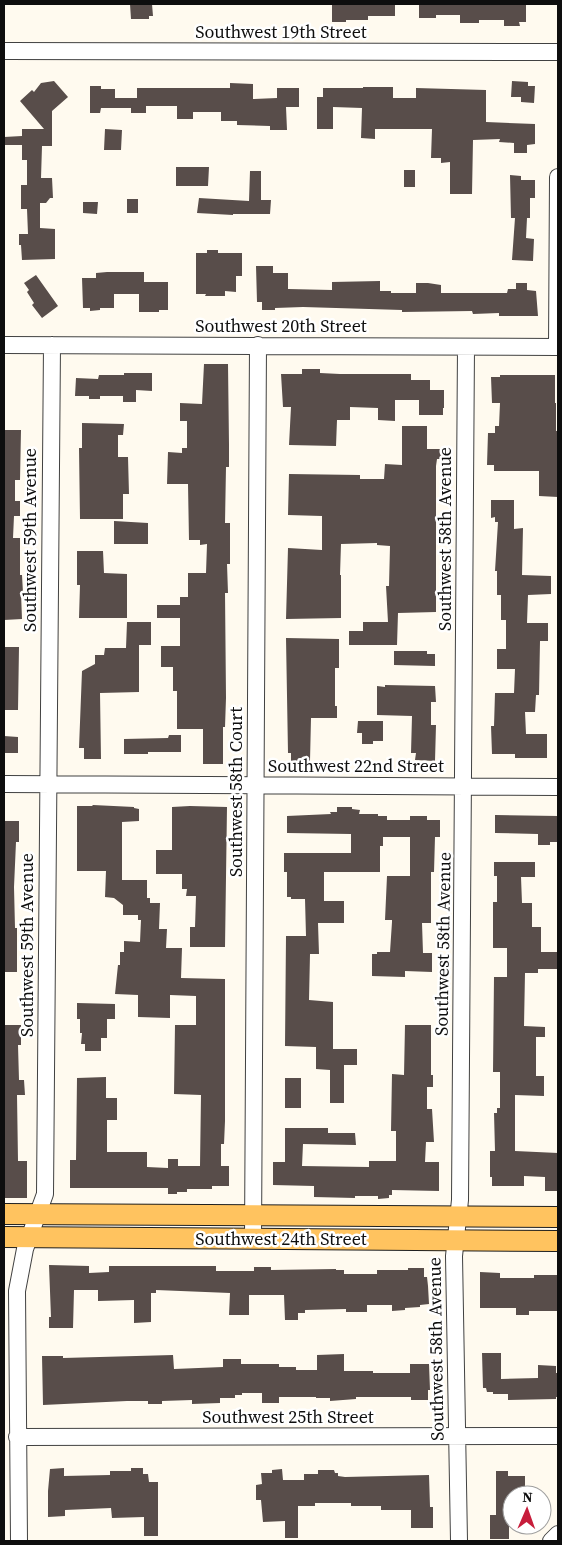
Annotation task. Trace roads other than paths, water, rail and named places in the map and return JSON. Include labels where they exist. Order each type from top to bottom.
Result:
[{"type":"main road","name":"Southwest 24th Street","points":[[4,1214],[558,1217]]},
{"type":"main road","name":"Southwest 24th Street","points":[[4,1237],[558,1240]]},
{"type":"street","name":"Southwest 19th Street","points":[[4,51],[558,52]]},
{"type":"street","points":[[558,177],[558,347]]},
{"type":"street","name":"Southwest 20th Street","points":[[4,345],[558,347]]},
{"type":"street","name":"Southwest 59th Avenue","points":[[19,1541],[17,1291],[21,1264],[45,1194],[52,345]]},
{"type":"street","name":"Southwest 58th Court","points":[[253,1239],[258,345]]},
{"type":"street","name":"Southwest 58th Avenue","points":[[459,1541],[455,1239],[460,1200],[466,347]]},
{"type":"street","name":"Southwest 22nd Street","points":[[4,784],[558,787]]},
{"type":"street","name":"Southwest 25th Street","points":[[17,1437],[457,1438],[558,1436]]},
{"type":"street","points":[[551,1541],[558,1534]]}]
